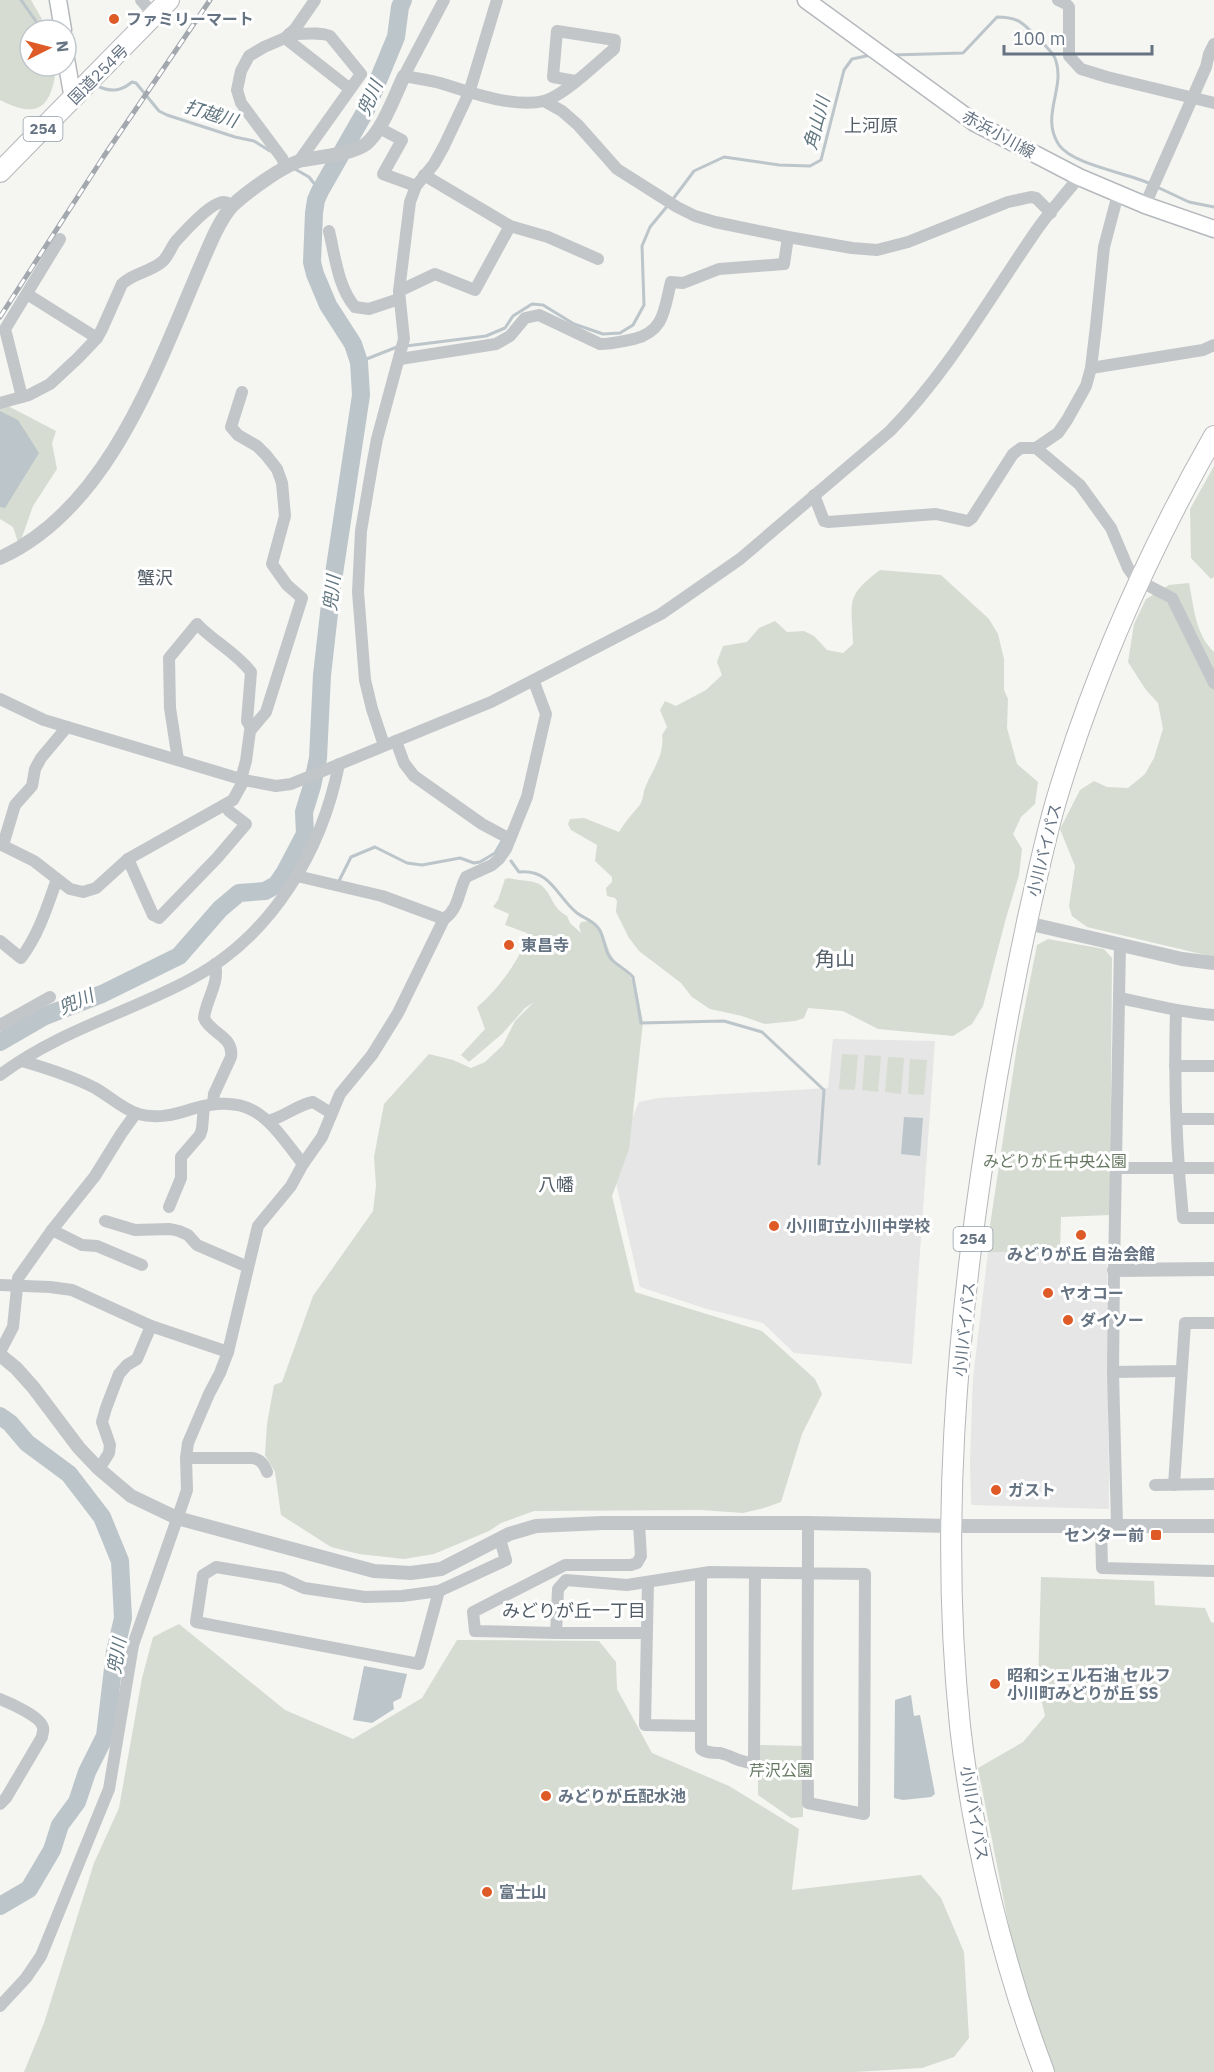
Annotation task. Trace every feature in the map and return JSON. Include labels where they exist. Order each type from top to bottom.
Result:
[{"type":"highway","name":"国道254号","points":[[0,172],[169,0]]},
{"type":"highway","name":"小川バイパス","points":[[1044,2072],[1012,1973],[982,1856],[969,1793],[960,1728],[954,1657],[951,1526],[953,1461],[958,1382],[976,1204],[1013,986],[1044,844],[1066,768],[1113,637],[1181,494],[1214,436]]},
{"type":"main road","points":[[58,0],[61,18]]},
{"type":"main road","name":"赤浜小川線","points":[[806,0],[975,123],[1078,177],[1118,194],[1150,194],[1214,229]]},
{"type":"main road","points":[[78,78],[84,88]]},
{"type":"street","points":[[141,0],[155,16]]},
{"type":"street","points":[[287,36],[315,0]]},
{"type":"street","points":[[0,558],[12,553],[55,522],[71,506],[114,452],[133,420],[223,218],[233,206],[293,164],[361,74],[330,36],[322,33],[287,36],[264,46],[249,56],[241,71],[237,90],[240,103],[282,158],[293,164],[353,150],[365,144],[378,128],[444,0]]},
{"type":"street","points":[[497,0],[469,93],[434,165],[416,186],[410,202],[399,295],[405,328],[400,359],[377,439],[372,466],[361,531],[358,592],[365,680],[372,709],[390,743],[414,776],[482,824],[510,839]]},
{"type":"street","points":[[1058,0],[1068,7],[1070,56],[1081,69],[1214,102]]},
{"type":"street","points":[[544,101],[561,92],[575,81],[614,49],[615,40],[557,31],[553,77],[575,81]]},
{"type":"street","points":[[287,36],[350,88]]},
{"type":"street","points":[[1150,194],[1214,44]]},
{"type":"street","points":[[404,76],[505,100],[544,101],[562,111],[578,125],[618,169],[657,196],[695,216],[788,237],[877,250],[908,242],[1008,202],[1031,196],[1052,213]]},
{"type":"street","points":[[378,128],[402,140],[383,174],[416,186]]},
{"type":"street","points":[[424,176],[510,226],[548,237],[598,259]]},
{"type":"street","points":[[0,699],[44,720],[243,779],[276,786],[291,784],[475,710],[534,682],[676,605],[740,559],[910,411],[939,375],[1038,228],[1078,177]]},
{"type":"street","points":[[814,495],[824,521],[828,522],[936,514],[968,521],[1013,454],[1021,448],[1036,448],[1058,433],[1086,386],[1091,368],[1104,247],[1118,194]]},
{"type":"street","points":[[0,403],[29,396],[50,384],[97,338],[126,279],[146,272],[164,260],[191,225],[221,202],[227,202],[233,206]]},
{"type":"street","points":[[329,231],[343,287],[348,298],[355,307],[369,309],[435,274],[475,290],[510,226]]},
{"type":"street","points":[[400,359],[496,344],[510,336],[525,318],[539,315],[600,344],[611,344],[646,335],[657,326],[662,318],[671,282],[683,283],[719,269],[784,264],[788,237]]},
{"type":"street","points":[[22,397],[5,329],[60,238]]},
{"type":"street","points":[[27,294],[97,338]]},
{"type":"street","points":[[1091,368],[1203,350],[1214,345]]},
{"type":"street","points":[[67,727],[41,758],[35,769],[32,786],[15,805],[1,845],[34,861],[70,889],[83,892],[96,888],[128,859],[225,805],[238,794],[243,779],[251,728],[266,712],[302,598],[287,585],[272,564],[285,516],[285,498],[277,469],[266,454],[238,435],[231,427],[242,392]]},
{"type":"street","points":[[1036,448],[1080,485],[1111,528],[1128,568],[1139,579],[1172,598],[1214,683]]},
{"type":"street","points":[[178,760],[170,708],[169,658],[197,624],[211,639],[238,656],[251,672],[247,721],[251,728]]},
{"type":"street","points":[[0,2006],[26,1978],[41,1956],[109,1789],[133,1645],[187,1490],[188,1443],[228,1352],[258,1226],[291,1186],[322,1137],[340,1094],[372,1055],[398,1013],[444,919],[456,907],[466,877],[500,859],[526,797],[545,727],[546,714],[534,682]]},
{"type":"street","points":[[0,1075],[73,1032],[174,988],[215,964],[248,938],[267,918],[297,876],[327,812],[339,764]]},
{"type":"street","points":[[128,859],[153,915],[159,918],[217,858],[246,824],[225,805]]},
{"type":"street","points":[[297,876],[382,896],[444,919]]},
{"type":"street","points":[[0,941],[21,958],[40,928],[57,879]]},
{"type":"street","points":[[1027,923],[1182,959],[1214,963]]},
{"type":"street","points":[[1117,1525],[1113,1372],[1120,944]]},
{"type":"street","points":[[169,1207],[181,1178],[181,1157],[200,1135],[208,1105],[229,1063],[232,1051],[229,1041],[211,1028],[204,1018],[216,979],[215,964]]},
{"type":"street","points":[[0,1025],[50,997]]},
{"type":"street","points":[[1119,998],[1176,1011],[1214,1015]]},
{"type":"street","points":[[1176,1011],[1178,1168],[1183,1218],[1214,1218]]},
{"type":"street","points":[[22,1061],[85,1083],[136,1113],[154,1117],[171,1116],[208,1105],[241,1104],[253,1109],[268,1121],[303,1164]]},
{"type":"street","points":[[1175,1066],[1214,1066]]},
{"type":"street","points":[[268,1121],[285,1116],[313,1102],[331,1113]]},
{"type":"street","points":[[136,1113],[95,1176],[18,1278],[13,1327],[0,1354],[33,1387],[79,1448],[99,1469],[131,1496],[177,1518],[374,1571],[411,1573],[441,1569],[509,1533],[536,1526],[602,1523],[1214,1526]]},
{"type":"street","points":[[1177,1119],[1214,1119]]},
{"type":"street","points":[[1117,1168],[1214,1168]]},
{"type":"street","points":[[105,1221],[135,1230],[170,1229],[188,1235],[197,1245],[248,1267]]},
{"type":"street","points":[[52,1230],[82,1245],[92,1244],[142,1265]]},
{"type":"street","points":[[1114,1270],[1214,1269]]},
{"type":"street","points":[[0,1285],[72,1290],[151,1326],[228,1352]]},
{"type":"street","points":[[1174,1485],[1185,1323],[1214,1323]]},
{"type":"street","points":[[99,1469],[109,1453],[110,1445],[102,1422],[106,1408],[119,1374],[137,1359],[151,1326]]},
{"type":"street","points":[[1113,1372],[1181,1371]]},
{"type":"street","points":[[186,1458],[253,1458],[260,1460],[267,1472]]},
{"type":"street","points":[[1155,1485],[1214,1484]]},
{"type":"street","points":[[556,1633],[558,1589],[566,1580],[613,1585],[710,1572],[754,1573],[808,1573],[865,1574],[864,1814],[808,1803],[808,1573],[808,1523]]},
{"type":"street","points":[[639,1524],[641,1556],[637,1563],[631,1565],[565,1565],[474,1612],[475,1631],[646,1633]]},
{"type":"street","points":[[1101,1526],[1102,1568],[1214,1571]]},
{"type":"street","points":[[439,1591],[419,1664],[196,1622],[203,1575],[216,1567],[282,1578],[304,1588],[365,1597],[402,1596],[439,1591],[506,1560],[500,1539]]},
{"type":"street","points":[[701,1574],[701,1749],[707,1753],[722,1754],[743,1763],[754,1763],[754,1573]]},
{"type":"street","points":[[648,1582],[645,1725],[700,1726]]},
{"type":"street","points":[[0,1699],[19,1707],[40,1721],[44,1727],[42,1737],[6,1798],[0,1804]]},
{"type":"shaded area","points":[[0,411],[18,420],[39,453],[5,508],[0,507]]},
{"type":"shaded area","name":"小川町立小川中学校","points":[[833,1039],[935,1041],[912,1364],[794,1353],[763,1323],[707,1309],[640,1287],[612,1165],[639,1102],[658,1098],[828,1088]]},
{"type":"shaded area","points":[[904,1117],[923,1118],[920,1156],[901,1154]]},
{"type":"shaded area","points":[[988,1252],[1107,1255],[1109,1509],[972,1505],[970,1462],[973,1378]]},
{"type":"shaded area","points":[[364,1666],[407,1674],[401,1698],[393,1702],[394,1709],[372,1723],[353,1720]]},
{"type":"shaded area","points":[[911,1695],[914,1716],[920,1715],[935,1794],[931,1797],[903,1800],[894,1798],[895,1700]]},
{"type":"green space","points":[[0,0],[31,0],[41,18],[18,18],[18,78],[55,78],[54,83],[46,101],[40,107],[24,109],[0,100]]},
{"type":"green space","points":[[8,406],[56,431],[52,443],[57,469],[33,506],[21,540],[18,542],[13,527],[0,519],[0,407]]},
{"type":"green space","points":[[1214,466],[1214,577],[1211,579],[1191,558],[1190,509]]},
{"type":"green space","points":[[880,570],[941,575],[989,619],[998,634],[1004,659],[1004,690],[1008,699],[1007,728],[1017,764],[1038,782],[1035,804],[1021,817],[1013,834],[1022,849],[1019,875],[983,1006],[972,1024],[953,1036],[878,1029],[843,1011],[808,1008],[804,1018],[765,1024],[710,1009],[692,997],[681,983],[639,951],[629,938],[616,912],[617,901],[607,896],[606,888],[612,882],[612,877],[595,861],[597,845],[571,830],[568,824],[570,819],[584,818],[619,832],[640,804],[660,756],[662,735],[667,727],[660,710],[665,701],[676,706],[706,690],[722,675],[717,662],[723,646],[747,642],[759,628],[775,621],[787,632],[804,631],[814,636],[827,650],[843,653],[853,644],[852,609],[855,594],[868,579]]},
{"type":"green space","points":[[1189,583],[1199,629],[1214,652],[1214,957],[1087,927],[1072,916],[1069,906],[1075,866],[1060,829],[1080,790],[1094,781],[1107,787],[1128,788],[1145,774],[1154,758],[1163,729],[1158,703],[1146,690],[1128,662],[1134,624],[1146,599],[1169,585]]},
{"type":"green space","points":[[505,879],[542,886],[558,909],[581,933],[579,926],[581,922],[589,921],[601,929],[610,953],[636,986],[643,1022],[629,1149],[612,1196],[635,1292],[762,1331],[815,1379],[822,1394],[802,1434],[781,1502],[764,1508],[743,1513],[701,1510],[534,1511],[501,1523],[489,1531],[434,1554],[404,1559],[359,1554],[331,1547],[281,1515],[275,1472],[265,1455],[267,1424],[274,1385],[282,1382],[313,1296],[373,1211],[376,1186],[374,1157],[384,1104],[429,1054],[453,1060],[471,1068],[485,1062],[503,1045],[515,1021],[534,1002],[469,1062],[461,1055],[485,1029],[477,1007],[508,973],[525,942],[527,933],[505,925],[509,914],[493,907],[498,900]]},
{"type":"green space","name":"みどりが丘中央公園","points":[[1048,939],[1104,949],[1112,958],[1110,1215],[1061,1217],[1060,1253],[986,1252],[1017,1046],[1037,945]]},
{"type":"green space","points":[[842,1054],[858,1055],[855,1090],[839,1089]]},
{"type":"green space","points":[[865,1055],[881,1056],[878,1092],[862,1090]]},
{"type":"green space","points":[[888,1057],[904,1058],[901,1094],[885,1092]]},
{"type":"green space","points":[[910,1059],[927,1060],[924,1095],[908,1094]]},
{"type":"green space","points":[[1041,1577],[1154,1581],[1155,1605],[1205,1608],[1211,1622],[1214,1623],[1214,2072],[1051,2072],[1018,1973],[978,1768],[1023,1742],[1045,1716],[1038,1685]]},
{"type":"green space","points":[[179,1624],[285,1710],[353,1739],[422,1698],[457,1640],[599,1641],[616,1662],[617,1689],[652,1753],[729,1786],[799,1829],[792,1890],[921,1875],[941,1898],[964,1952],[969,2038],[954,2057],[922,2068],[855,2072],[24,2072],[44,2023],[94,1863],[119,1808],[142,1678],[153,1637]]},
{"type":"green space","name":"芹沢公園","points":[[758,1745],[803,1746],[803,1817],[791,1818],[758,1795]]},
{"type":"waterway","name":"打越川","points":[[21,0],[34,18]]},
{"type":"waterway","name":"兜川","points":[[0,1042],[45,1016],[102,994],[179,956],[220,909],[239,893],[265,891],[276,885],[305,834],[304,812],[318,758],[322,675],[332,587],[361,395],[359,362],[353,344],[328,305],[315,274],[312,262],[314,213],[320,191],[365,112],[396,37],[403,0]]},
{"type":"waterway","name":"角山川","points":[[892,55],[963,53],[997,17],[1019,21],[1048,48],[1056,61],[1058,82],[1052,124],[1059,145],[1076,158],[1151,184]]},
{"type":"waterway","name":"角山川","points":[[673,199],[694,171],[724,157],[779,165],[810,166],[821,160],[844,70],[852,59],[871,55]]},
{"type":"waterway","name":"打越川","points":[[97,86],[115,90],[132,82],[136,83],[159,111],[235,137],[254,141],[270,151]]},
{"type":"waterway","name":"打越川","points":[[295,169],[309,177],[320,191]]},
{"type":"waterway","name":"角山川","points":[[1157,187],[1189,202],[1214,207]]},
{"type":"waterway","name":"角山川","points":[[406,346],[486,336],[505,328],[513,316],[532,304],[543,305],[574,324],[603,334],[620,333],[633,325],[644,305],[642,246],[650,227],[669,204]]},
{"type":"waterway","name":"角山川","points":[[359,362],[397,347]]},
{"type":"waterway","points":[[339,881],[351,857],[375,847],[407,863],[422,865],[460,858],[474,863],[495,853],[502,841]]},
{"type":"waterway","points":[[511,861],[519,872],[530,872],[546,879],[577,913],[597,926],[611,959],[633,977],[641,1023],[724,1021],[762,1032],[824,1090],[819,1164]]},
{"type":"waterway","name":"兜川","points":[[0,1416],[10,1423],[27,1443],[69,1474],[102,1517],[120,1561],[123,1618],[115,1652],[105,1736],[87,1772],[77,1802],[60,1825],[52,1850],[29,1889],[0,1906]]},
{"type":"railway","points":[[0,317],[104,156],[210,0]]},
{"type":"place","name":"ファミリーマート","points":[[114,19]]},
{"type":"place","name":"東昌寺","points":[[509,945]]},
{"type":"place","name":"小川町立小川中学校","points":[[774,1226]]},
{"type":"place","name":"みどりが丘 自治会館","points":[[1081,1235]]},
{"type":"place","name":"ヤオコー","points":[[1048,1293]]},
{"type":"place","name":"ダイソー","points":[[1068,1320]]},
{"type":"place","name":"ガスト","points":[[996,1490]]},
{"type":"place","name":"センター前","points":[[1156,1535]]},
{"type":"place","name":"昭和シェル石油 セルフ 小川町みどりが丘 SS","points":[[995,1684]]},
{"type":"place","name":"みどりが丘配水池","points":[[546,1796]]},
{"type":"place","name":"富士山","points":[[487,1892]]},
{"type":"district","name":"上河原","points":[[871,126]]},
{"type":"district","name":"蟹沢","points":[[155,578]]},
{"type":"district","name":"角山","points":[[835,959]]},
{"type":"district","name":"八幡","points":[[556,1185]]},
{"type":"district","name":"みどりが丘一丁目","points":[[574,1611]]}]
